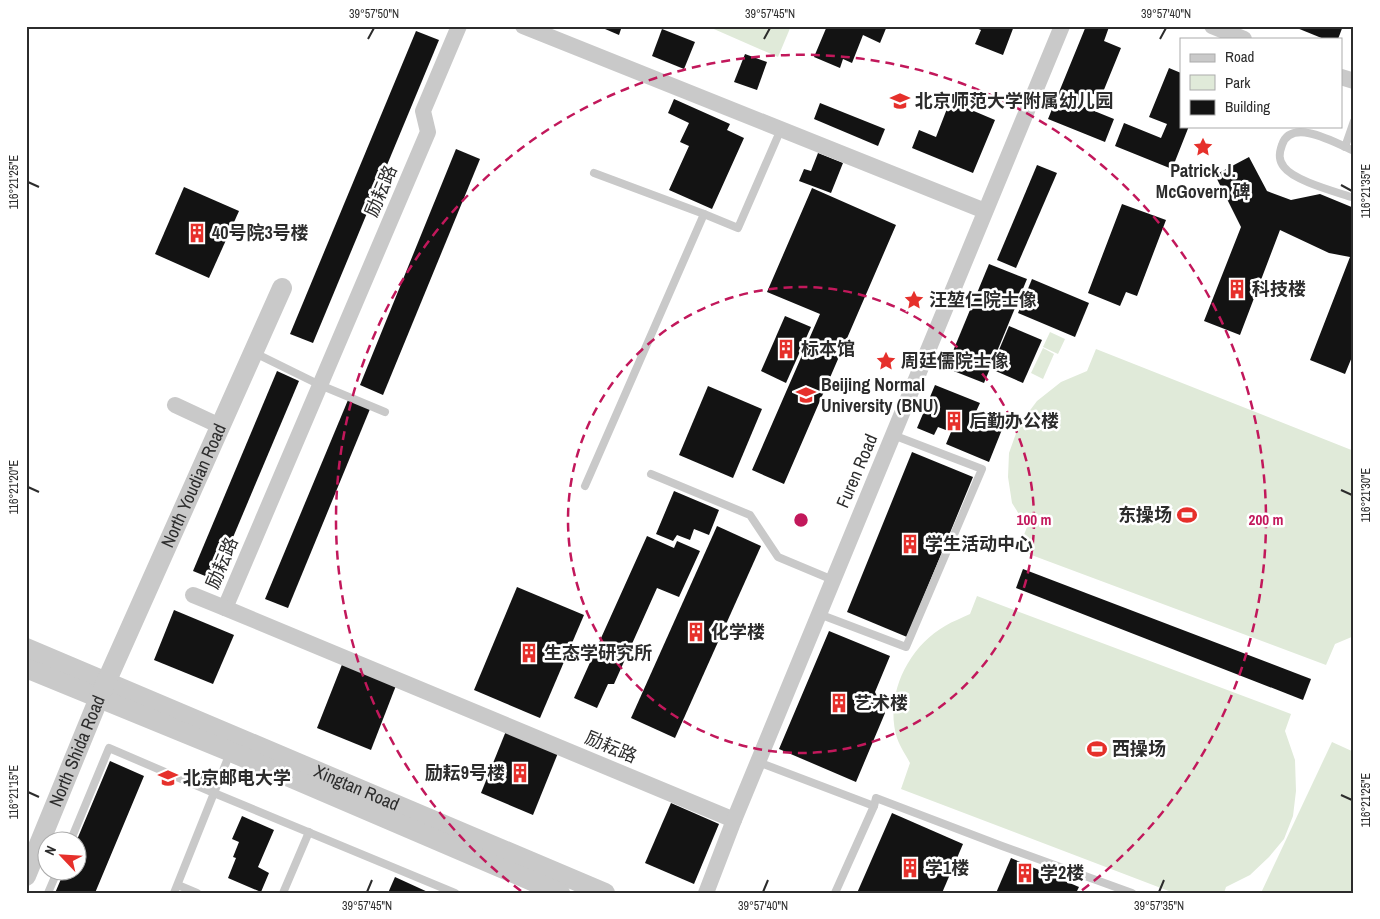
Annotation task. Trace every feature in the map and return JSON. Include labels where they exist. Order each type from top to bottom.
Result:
[{"type":"street","name":"励耘路","points":[[459,26],[423,111],[428,132],[225,608],[734,820]]},
{"type":"street","points":[[523,26],[985,211]]},
{"type":"street","name":"Furen Road","points":[[706,893],[734,820],[1062,26]]},
{"type":"street","points":[[1212,26],[1242,38]]},
{"type":"street","points":[[1342,77],[1354,82]]},
{"type":"street","name":"North Youdian Road","points":[[103,690],[282,288]]},
{"type":"street","points":[[175,406],[220,426]]},
{"type":"street","points":[[193,595],[225,608]]},
{"type":"street","name":"Xingtan Road","points":[[26,648],[103,690],[605,893]]},
{"type":"street","name":"Xingtan Road","points":[[26,668],[103,690]]},
{"type":"street","name":"North Shida Road","points":[[26,876],[103,690]]},
{"type":"street","name":"Xingtan Road","points":[[234,744],[560,893]]},
{"type":"lane","points":[[1345,147],[1354,120]]},
{"type":"lane","points":[[594,173],[738,228],[781,129]]},
{"type":"lane","points":[[1354,151],[1306,131],[1296,132],[1284,140],[1279,155],[1283,167],[1296,177],[1354,198]]},
{"type":"lane","points":[[585,486],[704,214]]},
{"type":"lane","points":[[253,352],[320,385],[385,412]]},
{"type":"lane","points":[[819,614],[906,648],[982,469],[893,435]]},
{"type":"lane","points":[[651,474],[750,515],[778,556],[833,580]]},
{"type":"lane","points":[[197,893],[176,889],[234,744]]},
{"type":"lane","points":[[74,832],[109,748],[455,893]]},
{"type":"lane","points":[[758,762],[874,806]]},
{"type":"lane","points":[[835,893],[876,798],[1132,893]]},
{"type":"lane","points":[[283,893],[309,832]]},
{"type":"green space","points":[[707,26],[791,26],[778,57]]},
{"type":"green space","points":[[1050,332],[1065,339],[1058,354],[1043,347]]},
{"type":"green space","points":[[1043,348],[1054,354],[1043,379],[1031,373]]},
{"type":"green space","name":"东操场","points":[[1096,349],[1354,451],[1354,636],[1335,644],[1326,665],[1018,550],[1027,527],[1012,503],[1008,477],[1009,453],[1019,425],[1037,401],[1061,382],[1087,371]]},
{"type":"green space","name":"西操场","points":[[977,596],[1291,714],[1285,731],[1295,760],[1296,791],[1293,816],[1284,839],[1269,857],[1250,875],[1226,887],[1224,893],[1174,893],[901,789],[910,763],[898,741],[894,722],[894,706],[902,674],[920,646],[932,635],[948,624],[970,614]]},
{"type":"green space","points":[[1332,742],[1354,752],[1353,893],[1261,893]]},
{"type":"building","points":[[598,26],[622,26],[619,35]]},
{"type":"building","points":[[827,26],[887,26],[880,43],[863,35],[852,63],[843,59],[840,68],[814,57]]},
{"type":"building","points":[[971,26],[1014,26],[1003,55],[975,44],[981,30]]},
{"type":"building","points":[[1086,26],[1114,26],[1113,29],[1109,27],[1104,41],[1121,48],[1101,97],[1083,90],[1077,104],[1114,119],[1105,142],[1048,119]]},
{"type":"building","points":[[1292,26],[1343,26],[1338,38],[1322,38]]},
{"type":"building","points":[[662,29],[695,42],[684,69],[652,56]]},
{"type":"building","points":[[416,31],[439,40],[313,343],[290,334]]},
{"type":"building","points":[[745,54],[767,62],[757,90],[734,82]]},
{"type":"building","points":[[1169,68],[1180,73],[1180,128],[1188,128],[1172,169],[1115,146],[1124,123],[1161,138],[1167,124],[1149,117]]},
{"type":"building","points":[[674,99],[730,124],[727,130],[744,138],[712,209],[669,190],[689,146],[680,142],[689,123],[668,113]]},
{"type":"building","points":[[950,101],[995,120],[973,173],[912,148],[919,130],[936,137]]},
{"type":"building","points":[[820,103],[885,129],[878,146],[814,119]]},
{"type":"building","points":[[456,149],[480,159],[383,395],[360,385]]},
{"type":"building","points":[[818,153],[843,163],[831,193],[799,181],[804,169],[811,171]]},
{"type":"building","name":"科技楼","points":[[1249,157],[1267,191],[1291,200],[1320,194],[1354,208],[1354,352],[1345,374],[1310,360],[1350,257],[1329,253],[1280,230],[1240,335],[1204,321],[1241,227],[1215,175]]},
{"type":"building","points":[[1037,165],[1057,173],[1016,268],[997,260]]},
{"type":"building","name":"40号院3号楼","points":[[184,187],[239,211],[209,278],[155,254]]},
{"type":"building","points":[[812,188],[896,225],[784,484],[752,470],[820,314],[767,292]]},
{"type":"building","points":[[1122,204],[1166,220],[1137,296],[1126,292],[1120,306],[1088,293]]},
{"type":"building","points":[[989,264],[1027,279],[984,383],[946,368]]},
{"type":"building","points":[[1032,279],[1089,303],[1075,337],[1018,313]]},
{"type":"building","name":"标本馆","points":[[785,316],[811,327],[786,383],[761,371]]},
{"type":"building","points":[[1009,326],[1042,340],[1023,383],[991,369]]},
{"type":"building","points":[[277,371],[299,381],[215,580],[193,571]]},
{"type":"building","name":"后勤办公楼","points":[[935,385],[980,403],[974,416],[1003,427],[989,462],[946,444],[951,432],[938,427],[934,435],[917,428]]},
{"type":"building","points":[[708,386],[762,409],[733,478],[679,455]]},
{"type":"building","points":[[348,400],[370,409],[288,608],[265,599]]},
{"type":"building","name":"学生活动中心","points":[[912,452],[973,477],[907,637],[847,612]]},
{"type":"building","points":[[674,491],[719,510],[709,535],[694,529],[690,540],[677,535],[673,541],[656,534]]},
{"type":"building","name":"化学楼","points":[[717,526],[761,546],[675,738],[631,718]]},
{"type":"building","points":[[647,536],[674,548],[677,541],[700,551],[679,597],[657,588],[614,684],[608,684],[597,708],[574,698]]},
{"type":"building","points":[[1023,569],[1311,679],[1303,700],[1016,588]]},
{"type":"building","name":"生态学研究所","points":[[517,587],[584,615],[540,718],[474,690]]},
{"type":"building","points":[[174,610],[234,635],[213,684],[154,660]]},
{"type":"building","name":"艺术楼","points":[[829,631],[890,656],[875,692],[885,713],[856,782],[779,749]]},
{"type":"building","points":[[343,662],[397,683],[371,750],[317,728]]},
{"type":"building","name":"励耘9号楼","points":[[506,731],[558,753],[533,815],[481,793]]},
{"type":"building","points":[[110,761],[144,776],[95,893],[55,893],[60,882],[88,882],[88,832],[80,832]]},
{"type":"building","points":[[203,772],[214,777],[210,785],[200,780]]},
{"type":"building","points":[[671,803],[719,824],[694,884],[645,863]]},
{"type":"building","name":"学1楼","points":[[892,813],[963,844],[942,893],[857,893]]},
{"type":"building","points":[[242,816],[274,830],[258,867],[269,873],[261,892],[228,878],[236,858],[233,857],[239,842],[232,839]]},
{"type":"building","name":"学2楼","points":[[1011,858],[1079,887],[1076,893],[996,893]]},
{"type":"building","points":[[395,877],[430,893],[388,893]]},
{"type":"place","name":"北京师范大学附属幼儿园","points":[[900,101]]},
{"type":"place","name":"Patrick J. McGovern 碑","points":[[1203,147]]},
{"type":"place","name":"40号院3号楼","points":[[197,233]]},
{"type":"place","name":"科技楼","points":[[1237,289]]},
{"type":"place","name":"汪堃仁院士像","points":[[914,300]]},
{"type":"place","name":"标本馆","points":[[786,349]]},
{"type":"place","name":"周廷儒院士像","points":[[886,361]]},
{"type":"place","name":"Beijing Normal University (BNU)","points":[[806,395]]},
{"type":"place","name":"后勤办公楼","points":[[954,421]]},
{"type":"place","name":"东操场","points":[[1187,515]]},
{"type":"place","name":"学生活动中心","points":[[910,544]]},
{"type":"place","name":"化学楼","points":[[696,632]]},
{"type":"place","name":"生态学研究所","points":[[529,653]]},
{"type":"place","name":"艺术楼","points":[[839,703]]},
{"type":"place","name":"西操场","points":[[1097,749]]},
{"type":"place","name":"励耘9号楼","points":[[520,773]]},
{"type":"place","name":"北京邮电大学","points":[[168,778]]},
{"type":"place","name":"学1楼","points":[[910,868]]},
{"type":"place","name":"学2楼","points":[[1025,873]]}]
